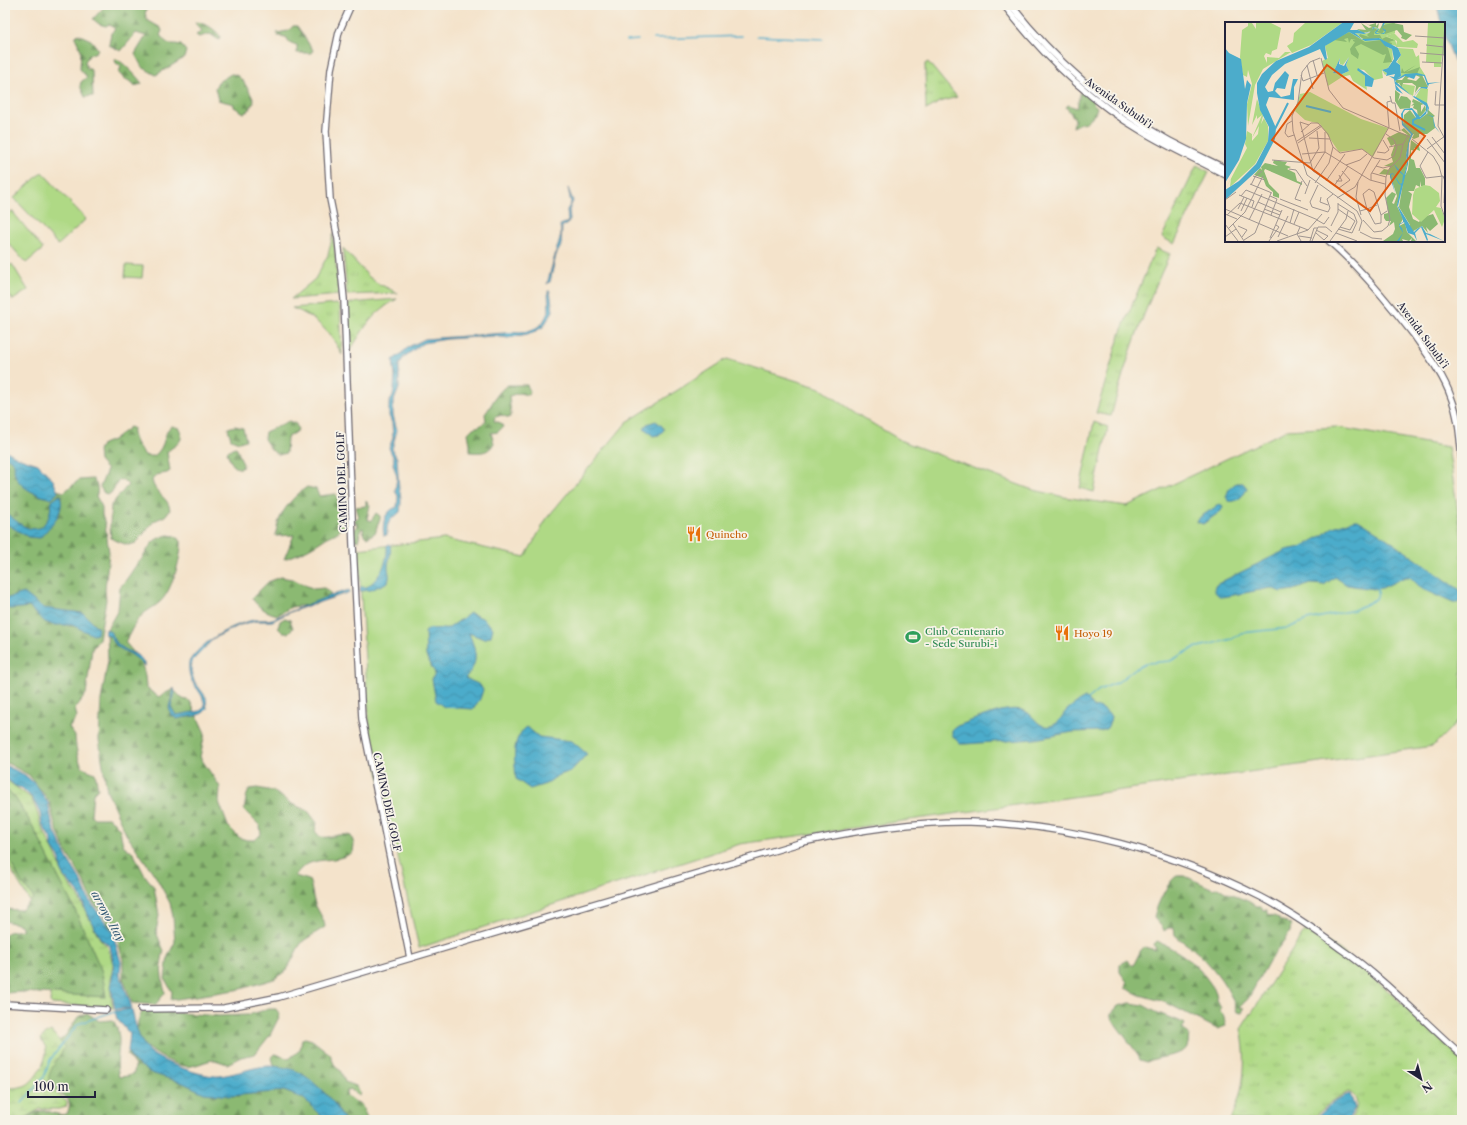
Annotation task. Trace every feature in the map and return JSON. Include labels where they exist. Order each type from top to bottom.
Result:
[{"type":"street","name":"CAMINO DEL GOLF","points":[[351,5],[339,32],[334,56],[329,85],[326,131],[330,199],[338,239],[344,299],[362,719],[410,958]]},
{"type":"street","name":"Avenida Sububi'i","points":[[1004,5],[1038,46],[1073,81],[1095,100],[1142,131],[1191,159],[1225,175]]},
{"type":"street","name":"Avenida Sububi'i","points":[[1011,5],[1054,55],[1099,96],[1167,140],[1225,169]]},
{"type":"street","name":"Avenida Sububi'i","points":[[1330,242],[1346,256],[1381,293],[1434,363],[1444,381],[1456,413],[1462,460]]},
{"type":"street","points":[[141,1009],[224,1008],[279,997],[803,842],[864,829],[900,825],[968,822],[997,823],[1058,831],[1123,844],[1170,859],[1263,898],[1343,950],[1391,990],[1462,1055]]},
{"type":"street","points":[[5,1004],[106,1010]]},
{"type":"green space","points":[[106,5],[129,5],[131,8],[149,5],[145,13],[147,20],[161,28],[162,31],[160,35],[166,42],[181,45],[186,51],[184,58],[156,75],[142,67],[135,54],[146,36],[136,33],[121,51],[109,45],[111,33],[115,29],[109,24],[106,26],[99,24],[93,19]]},
{"type":"green space","points":[[199,22],[215,31],[220,36],[219,40],[210,34],[199,37],[196,35],[202,31],[195,23]]},
{"type":"green space","points":[[293,26],[297,26],[313,50],[311,53],[297,53],[297,45],[290,43],[286,37],[278,36],[277,33],[288,31]]},
{"type":"green space","points":[[78,34],[91,40],[98,49],[96,52],[89,55],[85,62],[87,69],[90,69],[92,72],[93,96],[85,97],[80,86],[81,82],[87,77],[80,69],[81,50],[75,37]]},
{"type":"green space","points":[[116,59],[130,70],[142,84],[134,86],[134,84],[124,78],[119,73],[121,66],[116,63]]},
{"type":"green space","points":[[928,62],[957,97],[940,102],[926,110],[925,64]]},
{"type":"green space","points":[[231,74],[241,79],[253,98],[254,102],[248,111],[244,113],[234,107],[234,104],[218,100],[215,88],[218,82]]},
{"type":"green space","points":[[1080,93],[1084,93],[1093,99],[1093,103],[1097,107],[1095,114],[1085,123],[1081,123],[1073,127],[1075,119],[1066,107],[1068,105],[1077,108]]},
{"type":"green space","points":[[1197,165],[1209,172],[1174,244],[1162,237]]},
{"type":"green space","points":[[42,172],[86,219],[58,245],[14,198]]},
{"type":"green space","points":[[12,211],[43,249],[26,263],[5,239],[5,217]]},
{"type":"green space","points":[[333,234],[339,295],[291,299],[315,279],[328,255]]},
{"type":"green space","points":[[343,248],[369,277],[377,283],[398,293],[347,295]]},
{"type":"green space","points":[[1156,248],[1170,254],[1152,294],[1137,334],[1111,416],[1096,413],[1120,334]]},
{"type":"green space","points":[[12,264],[28,290],[13,300],[5,287],[5,269]]},
{"type":"green space","points":[[126,265],[143,266],[142,278],[125,277]]},
{"type":"green space","points":[[397,299],[368,322],[349,352],[348,305],[351,303]]},
{"type":"green space","points":[[337,304],[340,307],[342,355],[338,347],[322,326],[300,311],[292,308]]},
{"type":"green space","name":"Club Centenario - Sede Surubi-i","points":[[727,359],[820,388],[863,418],[902,441],[1030,489],[1064,497],[1127,506],[1287,430],[1336,427],[1448,447],[1462,540],[1462,717],[1433,746],[740,844],[419,948],[370,737],[358,549],[444,539],[525,557],[547,518],[627,422]]},
{"type":"green space","points":[[508,385],[527,385],[530,391],[528,395],[519,393],[509,396],[511,415],[509,418],[502,415],[495,417],[494,421],[501,423],[503,427],[498,432],[491,433],[494,443],[490,449],[481,452],[470,452],[468,433],[473,428],[480,426],[486,421],[485,414],[498,395]]},
{"type":"green space","points":[[289,421],[296,424],[298,430],[287,438],[286,453],[275,453],[264,439],[265,432]]},
{"type":"green space","points":[[1094,422],[1108,427],[1094,492],[1080,488]]},
{"type":"green space","points":[[172,426],[179,428],[181,437],[179,443],[167,452],[170,471],[156,475],[152,480],[153,485],[167,502],[170,510],[165,516],[154,521],[136,543],[128,545],[114,540],[111,538],[110,527],[111,505],[128,485],[123,480],[119,480],[111,493],[107,495],[104,493],[100,487],[107,470],[99,461],[98,450],[103,444],[113,440],[130,427],[133,428],[134,438],[142,452],[146,456],[154,456],[161,448],[167,431]]},
{"type":"green space","points":[[235,426],[243,428],[246,440],[239,442],[231,439],[228,428]]},
{"type":"green space","points":[[236,447],[243,464],[242,468],[234,466],[227,452]]},
{"type":"green space","points":[[5,456],[57,490],[64,492],[79,480],[93,479],[96,485],[96,496],[102,507],[102,515],[105,524],[109,552],[105,589],[106,600],[99,639],[92,649],[86,694],[75,709],[77,717],[69,728],[75,736],[77,752],[81,765],[95,773],[98,789],[93,794],[91,815],[94,818],[108,818],[114,822],[120,830],[123,845],[134,854],[144,874],[154,887],[159,915],[156,932],[164,951],[161,967],[165,993],[155,1005],[132,1003],[123,978],[123,960],[116,934],[108,924],[103,912],[93,903],[83,880],[66,852],[56,828],[49,801],[29,775],[5,762]]},
{"type":"green space","points":[[307,487],[316,489],[319,496],[336,494],[345,524],[338,532],[314,546],[284,559],[294,535],[276,536],[279,521],[286,508],[301,491]]},
{"type":"green space","points":[[366,501],[370,505],[367,519],[371,521],[376,513],[380,516],[380,520],[376,532],[367,538],[364,535],[363,528],[361,529],[358,541],[355,540],[353,531],[358,526],[354,520],[359,517],[356,507],[366,506]]},
{"type":"green space","points":[[168,535],[175,536],[181,541],[180,555],[176,572],[165,596],[161,601],[143,614],[134,625],[125,642],[141,663],[146,688],[159,697],[173,689],[183,699],[190,701],[205,733],[200,757],[220,787],[219,802],[228,826],[240,838],[247,840],[255,840],[261,834],[260,826],[244,810],[248,792],[250,789],[257,788],[273,791],[292,804],[308,811],[317,823],[315,831],[320,837],[347,835],[351,836],[354,844],[353,852],[338,858],[308,864],[295,876],[309,880],[314,901],[325,927],[303,941],[287,970],[274,979],[241,989],[171,1000],[172,992],[165,979],[168,956],[175,942],[170,903],[156,877],[126,834],[107,791],[99,740],[101,700],[108,661],[107,629],[118,610],[120,587],[142,559],[152,543]]},
{"type":"green space","points":[[280,577],[292,579],[314,589],[324,588],[330,592],[330,596],[316,604],[291,607],[278,615],[270,613],[260,607],[252,598],[268,582]]},
{"type":"green space","points":[[285,618],[290,620],[293,628],[288,633],[283,633],[278,628],[280,621]]},
{"type":"green space","points":[[5,779],[31,798],[40,823],[58,860],[63,876],[76,893],[100,939],[108,947],[113,964],[110,987],[113,1008],[52,1004],[50,1002],[53,965],[42,922],[5,859]]},
{"type":"green space","points":[[5,789],[14,796],[32,825],[76,912],[102,972],[106,997],[22,992],[5,993],[5,935],[8,932],[23,930],[21,925],[5,921],[5,909],[21,910],[34,898],[21,882],[5,851]]},
{"type":"green space","points":[[1177,876],[1185,876],[1213,889],[1218,887],[1227,893],[1253,904],[1255,907],[1261,907],[1263,910],[1267,910],[1268,914],[1279,918],[1279,921],[1283,921],[1291,925],[1290,932],[1269,961],[1248,999],[1239,1007],[1244,1008],[1242,1013],[1237,1012],[1227,988],[1205,960],[1175,935],[1174,928],[1168,928],[1164,931],[1154,918],[1159,902],[1166,889]]},
{"type":"green space","points":[[1306,929],[1340,950],[1386,989],[1462,1058],[1462,1120],[1350,1120],[1356,1109],[1357,1102],[1353,1095],[1349,1092],[1338,1097],[1320,1111],[1312,1120],[1231,1120],[1239,1098],[1244,1075],[1244,1052],[1241,1029]]},
{"type":"green space","points":[[1157,941],[1186,958],[1198,968],[1209,981],[1215,991],[1221,1008],[1220,1011],[1223,1014],[1226,1026],[1217,1029],[1165,1002],[1140,995],[1125,988],[1127,982],[1120,972],[1120,964],[1127,960],[1133,966],[1144,947],[1156,950],[1154,944]]},
{"type":"green space","points":[[1130,1003],[1143,1005],[1185,1024],[1182,1029],[1189,1034],[1188,1045],[1185,1050],[1147,1062],[1140,1060],[1137,1053],[1111,1018],[1111,1014],[1118,1006]]},
{"type":"green space","points":[[146,1008],[168,1012],[219,1016],[248,1015],[268,1009],[276,1009],[280,1015],[270,1035],[255,1054],[241,1057],[227,1064],[215,1060],[196,1065],[184,1066],[155,1053],[141,1042],[137,1029],[140,1015]]},
{"type":"green space","points":[[87,1013],[99,1021],[113,1020],[117,1028],[119,1035],[117,1062],[119,1077],[128,1076],[134,1073],[135,1066],[127,1054],[133,1050],[201,1079],[287,1080],[333,1120],[24,1120],[34,1113],[42,1111],[63,1115],[67,1114],[69,1101],[66,1097],[52,1090],[47,1081],[52,1047],[66,1035],[78,1017]]},
{"type":"green space","points":[[51,1031],[65,1047],[51,1070],[48,1080],[50,1086],[67,1102],[66,1107],[59,1109],[40,1109],[21,1120],[5,1120],[5,1088],[17,1088],[32,1081],[39,1071],[46,1055],[46,1048],[41,1039]]},
{"type":"green space","points":[[305,1038],[312,1040],[330,1054],[345,1082],[356,1086],[360,1092],[359,1096],[350,1089],[347,1091],[346,1095],[352,1100],[361,1104],[368,1120],[342,1120],[274,1065],[272,1058],[273,1055],[276,1054],[289,1059],[300,1050],[302,1039]]},
{"type":"water","points":[[1437,5],[1462,5],[1462,80],[1445,38],[1445,22],[1441,22]]},
{"type":"water","points":[[568,188],[573,201],[569,210],[570,220],[567,225],[562,226],[561,246],[556,255],[550,282],[547,284],[561,234],[560,225],[568,222],[567,210],[571,203]]},
{"type":"water","points":[[548,291],[550,291],[553,311],[543,327],[532,333],[508,338],[493,336],[447,339],[423,343],[404,357],[399,365],[399,388],[393,403],[393,415],[397,430],[392,449],[397,458],[401,506],[400,512],[388,524],[387,535],[384,536],[383,527],[385,518],[389,512],[397,507],[398,496],[395,491],[397,477],[393,464],[394,459],[389,448],[393,438],[392,423],[389,416],[389,403],[393,396],[395,377],[393,360],[410,346],[425,339],[531,331],[542,324],[549,311]]},
{"type":"water","points":[[656,421],[664,430],[659,435],[653,436],[644,428],[647,424]]},
{"type":"water","points":[[5,450],[17,457],[38,464],[53,480],[58,492],[52,499],[37,494],[22,486],[16,477],[14,464],[10,459],[5,457]]},
{"type":"water","points":[[1236,483],[1243,483],[1247,488],[1240,498],[1234,501],[1229,501],[1226,497],[1229,489]]},
{"type":"water","points":[[60,495],[61,508],[59,513],[56,519],[40,538],[28,537],[5,523],[5,513],[22,525],[31,529],[42,527],[49,517],[52,501]]},
{"type":"water","points":[[1220,504],[1223,506],[1221,511],[1203,524],[1197,522],[1200,517]]},
{"type":"water","points":[[1358,520],[1379,533],[1460,590],[1462,600],[1458,603],[1453,603],[1422,589],[1410,577],[1405,577],[1382,588],[1373,589],[1347,585],[1335,577],[1324,585],[1311,584],[1281,592],[1271,588],[1223,597],[1216,593],[1214,589],[1216,585],[1225,580],[1286,550],[1301,547],[1323,535],[1333,527]]},
{"type":"water","points":[[390,544],[391,551],[388,565],[388,582],[371,590],[360,591],[360,587],[367,587],[380,574],[385,563],[387,545]]},
{"type":"water","points":[[349,590],[350,592],[290,612],[272,621],[256,621],[240,625],[214,638],[192,661],[191,671],[194,681],[206,697],[207,709],[201,714],[177,719],[171,715],[169,707],[174,688],[175,692],[171,707],[176,715],[200,711],[205,707],[201,694],[190,677],[189,662],[201,648],[217,635],[245,622],[273,619],[321,599]]},
{"type":"water","points":[[24,593],[43,608],[83,613],[98,628],[97,634],[93,635],[72,625],[53,625],[45,622],[29,607],[10,609],[5,607],[5,599]]},
{"type":"water","points":[[470,613],[482,618],[493,628],[491,636],[484,639],[469,633],[475,651],[475,662],[465,678],[480,685],[483,690],[480,699],[473,709],[444,707],[436,701],[432,679],[435,673],[426,656],[425,632],[429,629],[449,628]]},
{"type":"water","points":[[106,629],[111,632],[119,645],[141,658],[145,666],[132,655],[116,645],[111,637],[105,634]]},
{"type":"water","points":[[1085,698],[1088,699],[1094,708],[1099,707],[1111,716],[1107,728],[1101,731],[1073,732],[1035,739],[965,744],[960,744],[952,735],[952,730],[957,726],[989,714],[1014,709],[1026,711],[1038,723],[1050,726],[1056,724],[1069,708]]},
{"type":"water","points":[[527,727],[539,737],[572,741],[587,754],[571,771],[557,776],[546,784],[530,789],[516,779],[516,744],[518,738]]},
{"type":"water","points":[[5,765],[25,775],[36,785],[48,803],[53,827],[67,858],[80,879],[89,900],[112,931],[121,962],[120,974],[132,1008],[115,1009],[111,987],[114,965],[110,946],[101,939],[78,892],[64,876],[61,869],[60,859],[52,847],[52,841],[42,824],[40,813],[32,798],[22,788],[15,786],[5,777]]},
{"type":"water","points":[[132,1009],[141,1040],[152,1054],[160,1059],[193,1072],[213,1076],[220,1076],[264,1066],[283,1067],[294,1070],[310,1079],[320,1088],[333,1102],[345,1120],[325,1120],[304,1099],[284,1091],[230,1096],[204,1093],[183,1083],[151,1073],[132,1060],[128,1051],[130,1034],[117,1019],[115,1011]]},
{"type":"water","points":[[1350,1094],[1355,1108],[1348,1120],[1315,1120],[1335,1101]]},
{"type":"waterway","points":[[653,39],[742,36]]},
{"type":"waterway","points":[[757,36],[823,39]]},
{"type":"waterway","points":[[626,41],[638,40]]},
{"type":"waterway","points":[[1088,699],[1099,690],[1118,682],[1133,670],[1147,663],[1170,661],[1194,648],[1232,639],[1241,633],[1288,628],[1307,620],[1354,610],[1376,599],[1378,587]]},
{"type":"waterway","points":[[22,1103],[44,1077],[50,1060],[78,1024],[112,1012],[116,1013]]},
{"type":"place","name":"Quincho","points":[[694,534]]},
{"type":"place","name":"Hoyo 19","points":[[1062,633]]},
{"type":"place","name":"Club Centenario - Sede Surubi-i","points":[[913,637]]},
{"type":"water label","name":"arroyo Itay","points":[[108,916]]}]
